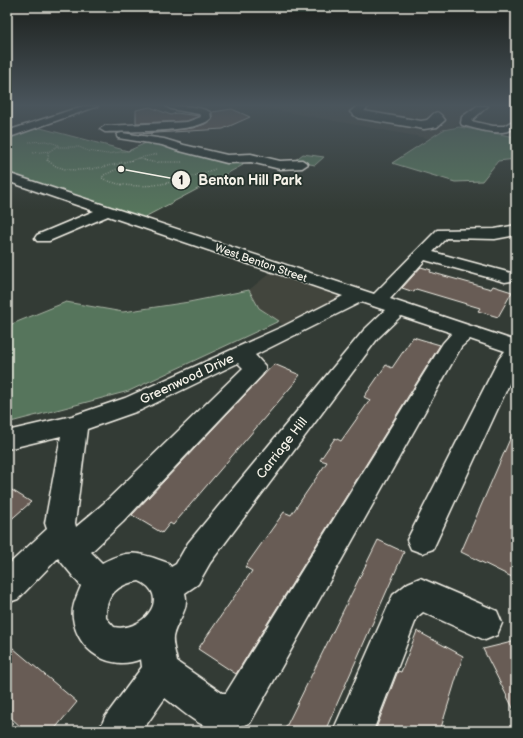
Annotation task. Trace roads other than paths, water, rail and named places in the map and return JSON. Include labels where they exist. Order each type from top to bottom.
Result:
[{"type":"street","points":[[153,140],[227,159],[251,158],[280,165],[302,164]]},
{"type":"street","name":"West Benton Street","points":[[7,178],[516,348]]},
{"type":"street","points":[[43,238],[107,212]]},
{"type":"street","name":"Carriage Hill","points":[[168,586],[187,574],[199,552],[371,334],[377,302],[421,254],[442,233],[495,234],[516,230]]},
{"type":"street","points":[[421,254],[505,277]]},
{"type":"street","name":"Greenwood Drive","points":[[7,440],[75,424],[133,404],[240,354],[377,302]]},
{"type":"street","points":[[161,672],[217,713],[237,710],[453,343],[466,332]]},
{"type":"street","points":[[422,540],[510,359],[516,352]]},
{"type":"street","points":[[7,588],[66,543],[112,513],[254,370],[254,366],[240,354]]},
{"type":"street","points":[[75,424],[60,524],[66,543],[101,584]]},
{"type":"street","points":[[140,567],[160,575],[168,586],[171,598],[169,613],[162,626],[155,633],[141,642],[129,646],[114,645],[100,639],[92,629],[88,617],[90,604],[101,584],[114,573],[127,568],[140,567]]},
{"type":"street","points":[[353,731],[405,606],[420,594],[485,623]]},
{"type":"street","points":[[120,731],[161,672],[155,633]]},
{"type":"place","name":"Benton Hill Park","points":[[121,169]]}]
